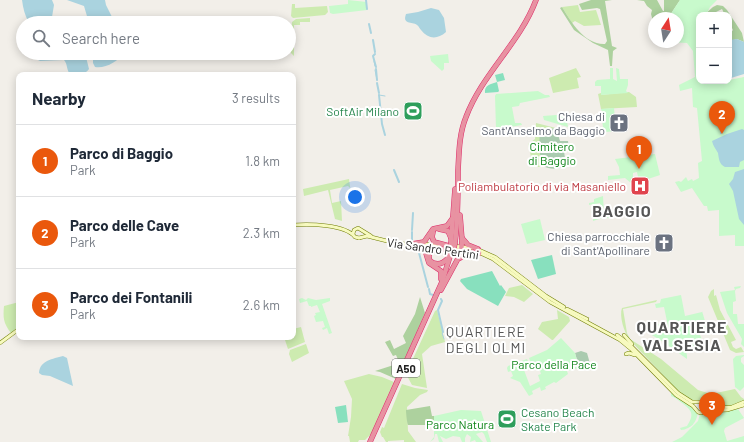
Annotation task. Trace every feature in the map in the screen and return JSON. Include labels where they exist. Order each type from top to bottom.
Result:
[{"type":"highway","points":[[444,277],[451,248],[456,206],[457,151],[463,116],[470,100],[526,16],[534,0]]},
{"type":"highway","points":[[413,244],[425,241],[434,229],[448,225],[456,206]]},
{"type":"highway","points":[[456,206],[465,243],[478,251]]},
{"type":"highway","points":[[451,248],[453,216]]},
{"type":"highway","points":[[457,262],[462,248],[462,234]]},
{"type":"highway","points":[[413,244],[424,249],[428,262],[446,271]]},
{"type":"highway","points":[[444,277],[446,271],[467,253],[478,251]]},
{"type":"highway","name":"A50","points":[[372,442],[439,294],[444,277]]},
{"type":"highway","name":"A50","points":[[372,442],[444,277]]},
{"type":"main road","points":[[320,224],[355,229],[358,228],[362,230],[362,235],[359,238],[348,231],[329,226],[296,225],[320,224]]},
{"type":"main road","points":[[353,234],[355,229]]},
{"type":"main road","name":"Via Sandro Pertini","points":[[362,230],[366,234],[379,238],[413,244]]},
{"type":"main road","name":"Via Sandro Pertini","points":[[359,238],[367,236],[391,242],[462,248],[478,251],[495,257],[543,294],[565,308]]},
{"type":"main road","points":[[565,308],[614,334],[630,345],[678,393],[692,402],[702,402],[711,408],[724,408],[744,404]]},
{"type":"main road","points":[[565,308],[617,338],[631,349],[676,395],[699,413],[727,410],[744,404]]},
{"type":"main road","points":[[0,343],[16,331]]},
{"type":"main road","points":[[614,334],[619,331]]},
{"type":"main road","points":[[624,335],[653,368]]},
{"type":"main road","points":[[626,354],[629,352],[633,354],[654,373]]},
{"type":"main road","points":[[695,409],[698,403]]},
{"type":"main road","points":[[704,412],[706,409],[705,405]]},
{"type":"green space","points":[[348,0],[367,2],[367,10],[333,14],[330,13],[329,6],[348,4]]},
{"type":"green space","points":[[591,0],[612,0],[605,1],[612,46],[617,48],[613,51],[612,66],[610,66],[608,50],[593,43],[574,30],[560,8],[562,7],[574,26],[585,37],[591,41],[605,44],[607,41],[600,9],[582,10],[579,4]]},
{"type":"green space","points":[[637,0],[657,0],[664,11],[664,0],[680,0],[672,12],[652,12],[652,10],[644,1]]},
{"type":"green space","points":[[680,0],[717,0],[708,12],[696,12],[696,84],[732,84],[732,79],[744,77],[744,246],[735,246],[735,235],[719,236],[719,210],[708,211],[707,206],[704,206],[692,188],[681,192],[675,182],[681,182],[686,177],[688,181],[692,179],[693,181],[699,178],[698,163],[702,161],[697,108],[693,107],[692,88],[680,91],[679,85],[695,77],[693,51],[687,43],[684,43],[684,12],[672,12]]},
{"type":"green space","points":[[292,4],[295,4],[295,8],[327,6],[328,12],[325,15],[296,18],[296,16],[291,16]]},
{"type":"green space","points":[[578,5],[580,12],[596,10],[601,25],[584,26],[575,21],[572,23],[562,7]]},
{"type":"green space","points":[[717,5],[723,6],[728,12],[724,12],[722,9],[716,12],[707,12]]},
{"type":"green space","points":[[310,18],[310,22],[300,22],[300,25],[296,25],[296,19]]},
{"type":"green space","points":[[732,18],[742,33],[744,42],[737,39],[732,40]]},
{"type":"green space","points":[[448,54],[449,63],[444,63],[444,69],[442,71],[431,61],[430,56]]},
{"type":"green space","points":[[576,68],[581,77],[577,78],[579,88],[553,93],[549,78]]},
{"type":"green space","points":[[610,68],[613,68],[613,79],[617,81],[616,68],[619,69],[620,79],[628,79],[626,91],[628,93],[601,95],[601,86],[595,86],[595,82],[597,80],[610,79]]},
{"type":"green space","points":[[503,73],[505,80],[497,82],[495,75]]},
{"type":"green space","points":[[497,82],[498,92],[485,93],[486,88],[490,84]]},
{"type":"green space","points":[[538,91],[545,95],[549,95],[550,97],[520,103],[519,106],[512,107],[515,123],[521,123],[522,125],[496,129],[496,94]]},
{"type":"green space","points":[[629,92],[636,97],[637,107],[601,109],[598,94]]},
{"type":"green space","points":[[614,108],[616,131],[606,132],[604,134],[602,120],[604,119],[601,109]]},
{"type":"green space","points":[[543,116],[566,116],[568,127],[544,120]]},
{"type":"green space","points":[[536,123],[556,128],[540,131],[542,166],[544,167],[537,167],[533,165],[528,144],[535,139]]},
{"type":"green space","name":"Cimitero di Baggio","points":[[556,128],[560,141],[568,141],[569,150],[564,151],[566,166],[557,169],[542,166],[539,147],[540,131]]},
{"type":"green space","points":[[655,154],[660,175],[639,182],[637,172],[633,173],[633,181],[631,183],[625,178],[608,180],[608,176],[620,175],[619,167],[615,159]]},
{"type":"green space","points":[[349,179],[351,192],[349,192],[350,188],[348,186],[330,190],[332,203],[341,201],[342,221],[335,219],[328,190],[304,196],[303,189]]},
{"type":"green space","points":[[603,196],[604,215],[612,215],[614,218],[602,218],[593,221],[593,219],[603,216],[603,213],[595,215],[594,212],[591,213],[593,210],[592,208],[600,206],[600,203],[589,205],[589,203],[594,202],[594,199]]},
{"type":"green space","points":[[540,219],[545,240],[527,244],[521,224]]},
{"type":"green space","points":[[552,255],[556,274],[538,279],[531,260]]},
{"type":"green space","points":[[492,271],[500,286],[501,285],[506,292],[498,306],[467,289],[460,281],[461,279]]},
{"type":"green space","points":[[522,285],[533,294],[524,302],[514,297],[505,296],[509,288]]},
{"type":"green space","points":[[741,286],[735,291],[736,301],[733,302],[733,314],[737,314],[738,324],[744,324],[744,347],[741,344],[742,339],[727,313],[720,292],[735,290],[734,287]]},
{"type":"green space","points":[[714,289],[714,296],[716,295],[720,310],[736,340],[731,342],[733,347],[736,349],[741,347],[744,352],[736,353],[730,350],[708,297]]},
{"type":"green space","points":[[681,295],[685,316],[702,311],[705,321],[716,322],[717,324],[701,330],[699,333],[705,346],[697,351],[692,347],[688,348],[688,345],[685,344],[687,359],[662,341],[638,327],[659,324],[661,332],[669,331],[664,307],[656,308],[655,304],[660,303],[661,299]]},
{"type":"green space","points":[[420,297],[425,313],[404,361],[399,362],[396,355],[393,356],[385,342],[390,340],[394,349],[406,343],[403,336],[415,314]]},
{"type":"green space","points":[[302,298],[306,300],[308,298],[316,300],[330,298],[330,301],[322,304],[332,333],[329,334],[327,328],[323,330],[322,328],[325,327],[323,321],[316,322],[314,316],[316,315],[315,313],[320,312],[317,305],[311,307],[307,301],[300,303],[299,299]]},
{"type":"green space","points":[[657,300],[656,302],[623,309],[627,333],[630,339],[661,359],[698,390],[711,394],[735,389],[744,401],[732,406],[712,407],[705,403],[693,402],[678,391],[629,339],[622,324],[622,308]]},
{"type":"green space","points":[[16,303],[16,329],[11,333],[4,320],[4,306]]},
{"type":"green space","points":[[437,310],[445,342],[431,346],[422,354],[427,388],[412,385],[406,374],[435,311]]},
{"type":"green space","points":[[557,310],[569,317],[570,321],[552,340],[538,329],[542,322],[558,319]]},
{"type":"green space","points":[[301,327],[305,342],[288,349],[285,340],[296,340],[296,328]]},
{"type":"green space","name":"Parco della Pace","points":[[561,338],[575,353],[579,368],[567,371],[568,374],[556,383],[554,382],[545,387],[546,389],[541,391],[540,387],[532,391],[533,394],[529,396],[520,382],[510,378],[513,376],[511,371],[508,372],[508,366],[527,359],[530,366],[524,370],[530,386],[540,381],[538,375],[541,374],[540,371],[535,362],[531,363],[529,358],[547,350]]},
{"type":"green space","points":[[306,344],[309,353],[292,362],[289,354],[290,350]]},
{"type":"green space","points":[[581,351],[587,353],[591,367],[580,370],[575,353]]},
{"type":"green space","points":[[744,355],[741,358],[741,362],[744,365],[744,387],[740,391],[735,387],[733,359],[736,356]]},
{"type":"green space","points":[[400,363],[401,367],[396,379],[375,371]]},
{"type":"green space","points":[[369,374],[394,382],[371,434],[365,440],[350,442],[348,436],[352,399],[344,381]]},
{"type":"green space","points":[[402,384],[428,390],[407,407],[408,431],[416,442],[404,442],[404,440],[386,442],[380,432],[382,427],[384,428]]},
{"type":"green space","points":[[671,391],[698,413],[694,423],[688,428],[681,430],[680,428],[687,426],[691,419],[691,413],[688,408],[676,398],[671,396]]},
{"type":"green space","points":[[346,405],[348,422],[338,423],[335,407]]},
{"type":"green space","points":[[430,406],[432,416],[434,416],[434,425],[408,425],[406,410]]},
{"type":"green space","points":[[738,409],[744,418],[725,428],[724,431],[727,441],[744,436],[744,442],[672,442],[682,437],[698,421],[700,414]]},
{"type":"green space","name":"Parco Natura","points":[[461,410],[481,411],[491,442],[487,442],[482,432],[476,434],[483,442],[476,442],[475,440],[470,442],[471,437],[467,434],[465,442],[462,442],[460,437],[453,436],[446,439],[440,436],[443,442],[439,442],[437,434],[435,434],[434,439],[430,442],[434,437],[434,416]]},
{"type":"water","points":[[22,0],[52,0],[54,5],[52,16],[25,16]]},
{"type":"water","points":[[67,0],[105,0],[112,16],[87,16],[84,6]]},
{"type":"water","points":[[431,8],[439,10],[444,18],[446,32],[443,35],[430,37],[420,29],[418,25],[405,20],[406,14]]},
{"type":"water","points":[[737,39],[744,42],[744,74],[732,78],[732,48],[732,40]]},
{"type":"water","points":[[38,60],[64,60],[40,61]]},
{"type":"water","points":[[64,60],[87,60],[89,69],[86,72],[68,72]]},
{"type":"water","points":[[93,60],[117,60],[103,67],[95,67]]},
{"type":"water","points":[[742,129],[744,130],[744,160],[740,162],[739,167],[725,167],[720,163],[718,153],[712,141]]},
{"type":"water","points":[[744,169],[744,225],[739,219],[733,191],[729,184],[733,179],[735,172]]},
{"type":"water","points":[[63,356],[67,358],[73,386],[39,373],[44,363],[51,359]]},
{"type":"waterway","points":[[366,0],[367,9]]},
{"type":"waterway","points":[[369,24],[371,33]]},
{"type":"waterway","points":[[373,40],[375,52]]},
{"type":"waterway","points":[[375,54],[373,56],[376,67]]},
{"type":"waterway","points":[[374,61],[375,66]]},
{"type":"waterway","points":[[376,69],[377,80]]},
{"type":"waterway","points":[[375,70],[377,80]]},
{"type":"waterway","points":[[377,83],[379,93]]},
{"type":"waterway","points":[[379,95],[385,96]]},
{"type":"waterway","points":[[379,95],[382,124],[385,135]]},
{"type":"waterway","points":[[715,111],[722,124],[721,133]]},
{"type":"waterway","points":[[394,170],[399,182]]},
{"type":"waterway","points":[[412,230],[413,213]]},
{"type":"waterway","points":[[412,232],[412,240]]},
{"type":"waterway","points":[[412,246],[418,249],[428,287]]},
{"type":"waterway","points":[[429,289],[430,294],[433,295]]},
{"type":"waterway","points":[[441,299],[442,301],[438,310],[443,332]]},
{"type":"waterway","points":[[443,332],[444,339]]},
{"type":"place","name":"SoftAir Milano","points":[[413,111]]},
{"type":"place","name":"Chiesa di Sant'Anselmo da Baggio","points":[[619,123]]},
{"type":"place","name":"Parco delle Cave","points":[[722,134]]},
{"type":"place","name":"Parco di Baggio","points":[[639,169]]},
{"type":"place","name":"Poliambulatorio di via Masaniello","points":[[640,186]]},
{"type":"place","name":"Chiesa parrocchiale di Sant'Apollinare","points":[[664,243]]},
{"type":"place","name":"Cesano Beach Skate Park","points":[[507,419]]},
{"type":"place","name":"Parco dei Fontanili","points":[[712,425]]},
{"type":"district","name":"BAGGIO","points":[[622,210]]},
{"type":"district","name":"QUARTIERE VALSESIA","points":[[682,335]]},
{"type":"district","name":"QUARTIERE DEGLI OLMI","points":[[486,340]]}]
